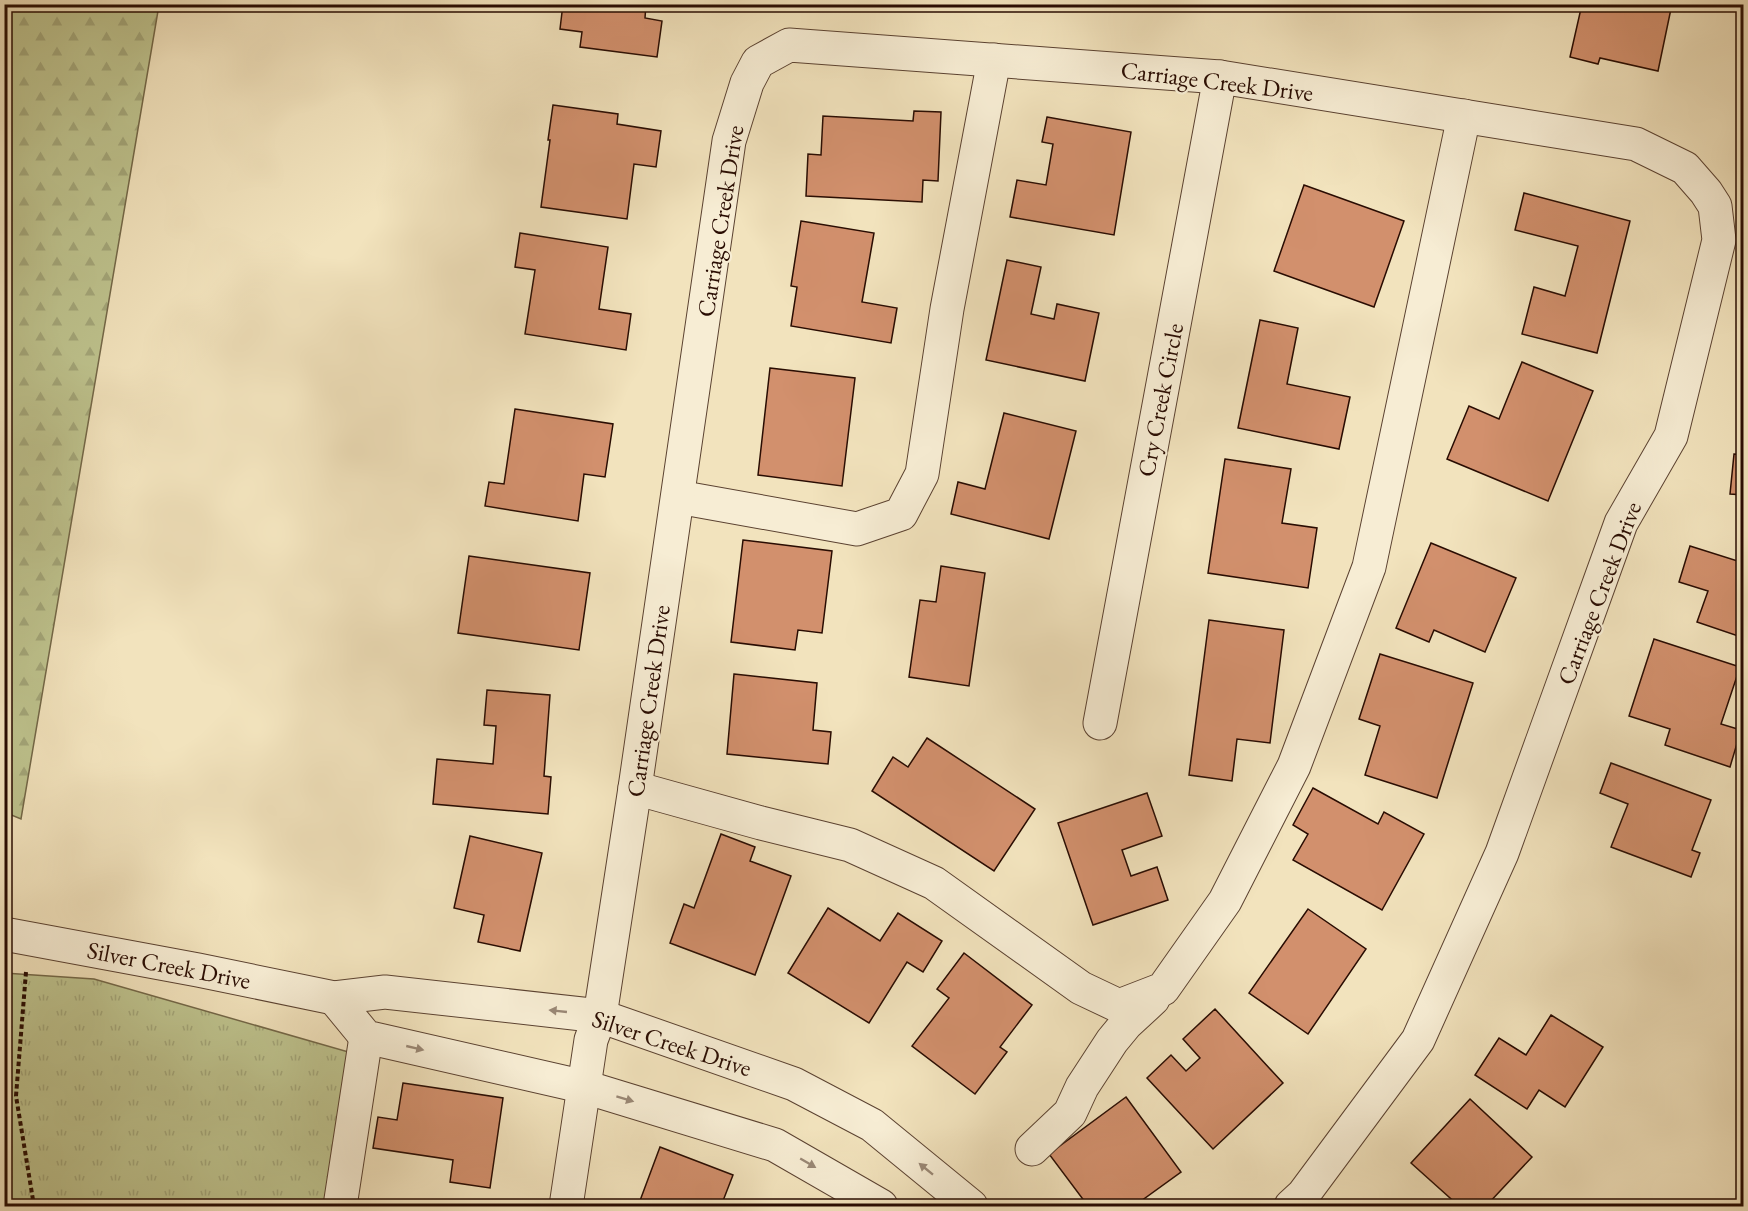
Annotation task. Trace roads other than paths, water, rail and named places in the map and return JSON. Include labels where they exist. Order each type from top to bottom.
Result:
[{"type":"street","name":"Carriage Creek Drive","points":[[566,1206],[591,1040],[600,1016],[635,788],[729,141],[747,83],[758,62],[789,45],[1220,77],[1636,144],[1685,168],[1715,206],[1719,240],[1671,436],[1621,523],[1502,853],[1418,1040],[1303,1195],[1291,1206]]},
{"type":"street","points":[[678,497],[857,530],[901,514],[922,474],[947,309],[994,60]]},
{"type":"street","name":"Cry Creek Circle","points":[[1100,723],[1220,77]]},
{"type":"street","points":[[1032,1149],[1070,1113],[1082,1088],[1112,1041],[1126,1024],[1163,989],[1225,901],[1294,766],[1369,567],[1464,116]]},
{"type":"street","points":[[635,788],[850,845],[871,854],[934,883],[1081,988],[1119,1006],[1163,989]]},
{"type":"street","name":"Silver Creek Drive","points":[[17,936],[198,969],[334,998],[385,992],[600,1016],[794,1084],[872,1125],[971,1206]]},
{"type":"street","points":[[334,998],[366,1037],[585,1087],[775,1145],[881,1206]]},
{"type":"street","points":[[339,1206],[366,1037]]}]
